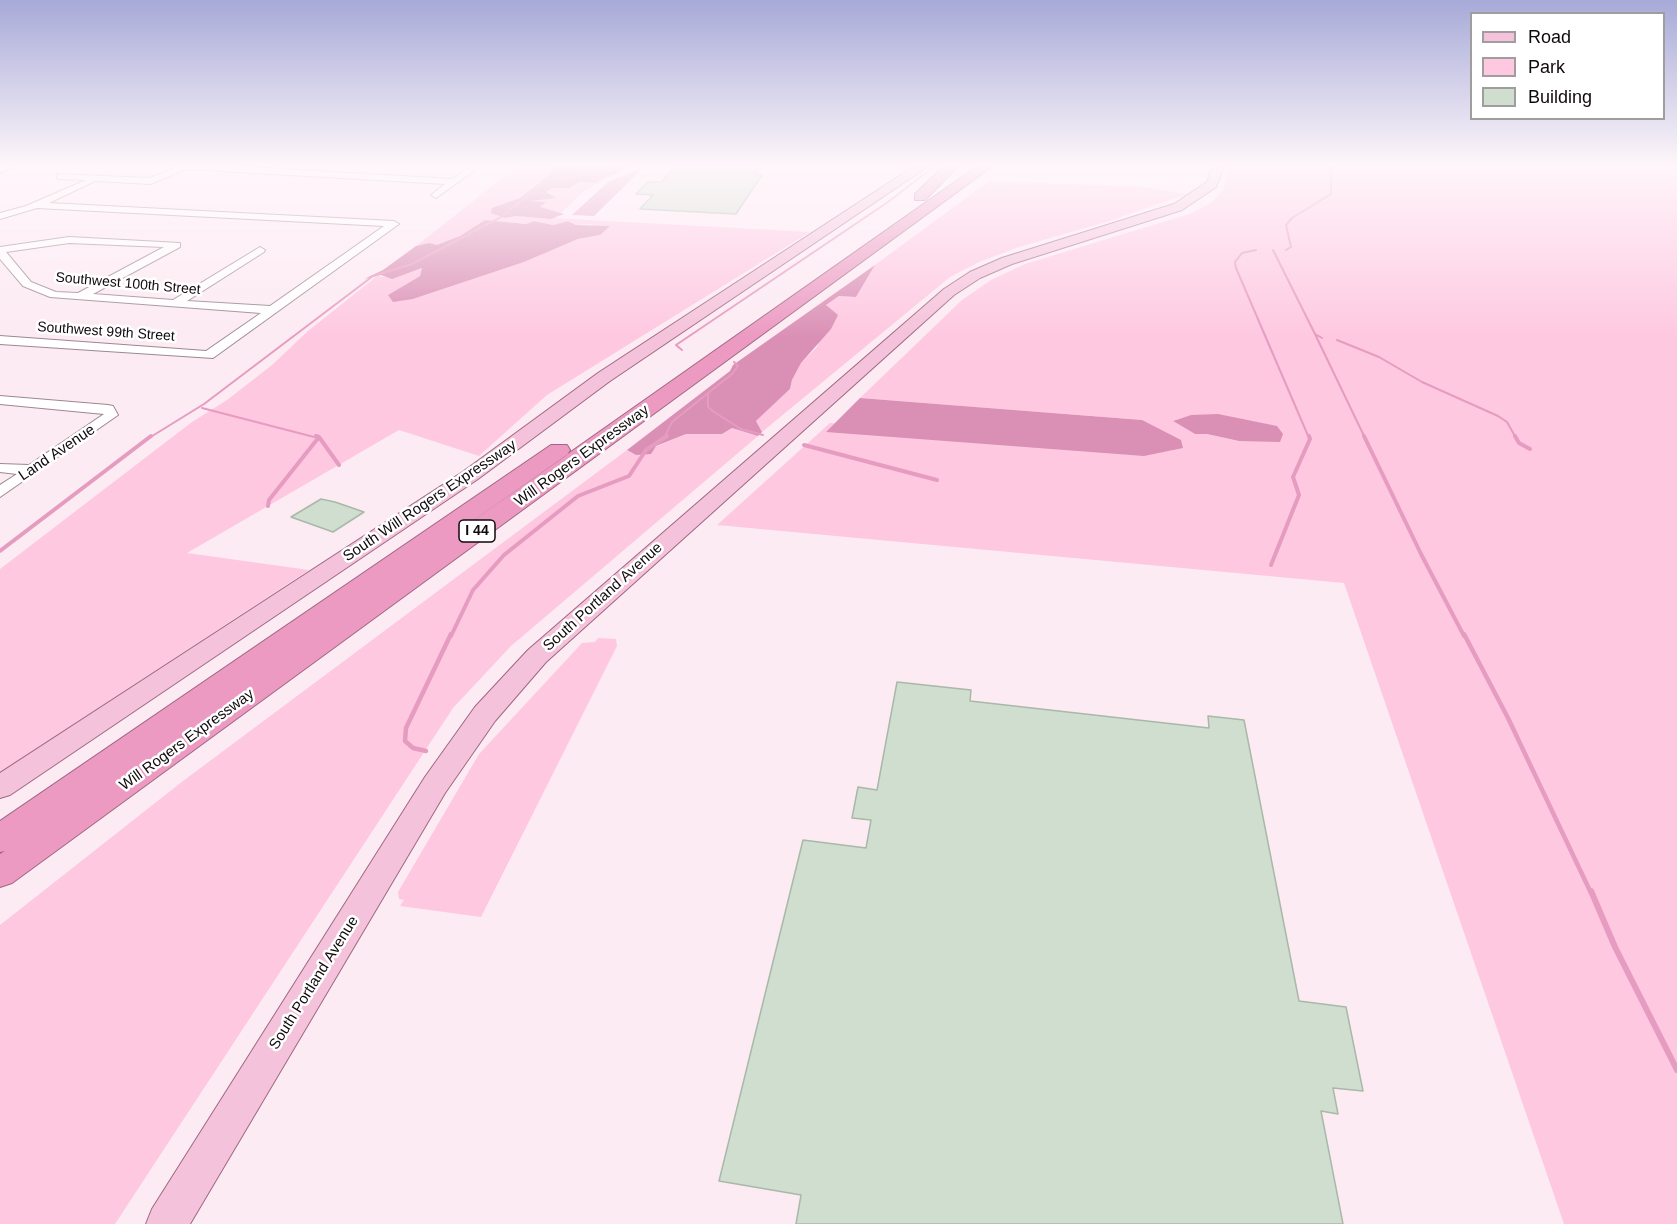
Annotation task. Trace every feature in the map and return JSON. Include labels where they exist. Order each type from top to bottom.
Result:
[{"type":"highway","name":"Will Rogers Expressway","points":[[0,839],[886,222]]},
{"type":"highway","name":"Will Rogers Expressway","points":[[0,873],[892,222]]},
{"type":"main road","name":"South Will Rogers Expressway","points":[[0,787],[471,475],[604,377],[839,222]]},
{"type":"main road","name":"South Portland Avenue","points":[[167,1224],[435,785],[485,714],[537,656],[949,292],[975,275],[1007,261],[1130,222]]},
{"type":"street","points":[[271,310],[394,224],[360,222]]},
{"type":"street","points":[[0,251],[69,240],[176,245],[80,297]]},
{"type":"street","points":[[174,303],[260,250]]},
{"type":"street","name":"Southwest 100th Street","points":[[0,251],[31,286],[54,295],[271,310]]},
{"type":"street","name":"Southwest 99th Street","points":[[0,340],[209,355],[271,310]]},
{"type":"street","name":"Land Avenue","points":[[0,400],[101,408],[111,412],[106,420],[0,492]]},
{"type":"street","points":[[0,468],[32,470]]},
{"type":"green space","points":[[446,222],[482,222],[460,236],[437,246],[429,243],[416,246]]},
{"type":"green space","points":[[507,222],[531,222],[526,224]]},
{"type":"green space","points":[[539,222],[564,222],[553,225]]},
{"type":"green space","points":[[570,222],[628,222],[810,232],[547,395],[479,456],[399,430],[187,553],[309,570],[0,772],[0,569],[192,422],[227,400],[377,276],[392,278],[423,268],[420,276],[388,295],[413,299],[524,262],[578,239],[600,235],[591,224],[576,225]]},
{"type":"green space","points":[[933,222],[1106,222],[1019,247],[979,262],[950,277],[762,432],[756,421],[790,389],[801,363],[817,347],[830,310],[826,305],[839,296],[856,297],[875,265]]},
{"type":"green space","points":[[1162,222],[1677,222],[1677,1224],[1564,1224],[1344,583],[717,525],[830,423],[1171,451],[1142,420],[860,398],[962,300],[991,280],[1025,264]],"holes":[[[1192,415],[1239,441],[1207,434],[1195,434],[1173,421]]]},
{"type":"green space","points":[[732,428],[758,436],[511,646],[453,708],[115,1224],[0,1224],[0,925],[183,781],[627,450],[636,455],[686,434],[722,434]]},
{"type":"green space","points":[[598,638],[616,639],[617,646],[481,917],[400,906],[404,900],[399,899],[398,892],[479,754],[582,643],[595,642]]},
{"type":"shaded area","points":[[482,222],[526,224],[539,222],[553,225],[570,222],[576,225],[610,226],[600,235],[578,239],[524,262],[413,299],[393,302],[388,295],[420,276],[422,268],[392,279],[381,275],[364,279],[383,270],[416,246],[429,243],[437,245],[460,236]]},
{"type":"shaded area","points":[[875,265],[856,297],[839,296],[826,305],[838,315],[831,329],[801,363],[790,389],[756,421],[762,432],[758,436],[732,428],[722,434],[686,434],[656,446],[651,454],[636,455],[627,450],[730,371],[733,365]]},
{"type":"shaded area","points":[[860,398],[1142,420],[1181,440],[1183,448],[1144,456],[826,432]]},
{"type":"shaded area","points":[[1218,414],[1277,426],[1283,434],[1280,442],[1239,441],[1207,434],[1195,434],[1173,421],[1191,415]]},
{"type":"building","points":[[321,499],[364,512],[333,532],[291,517]]},
{"type":"building","points":[[897,682],[971,690],[970,701],[1209,728],[1208,716],[1244,720],[1299,1001],[1346,1007],[1363,1091],[1333,1088],[1338,1114],[1321,1111],[1343,1224],[796,1224],[801,1195],[719,1181],[803,840],[866,848],[871,820],[852,818],[858,787],[877,790]]},
{"type":"waterway","points":[[149,438],[204,404],[373,276],[412,264],[491,222]]},
{"type":"waterway","points":[[682,350],[676,345],[858,222]]},
{"type":"waterway","points":[[1286,250],[1291,247],[1286,225],[1288,222]]},
{"type":"waterway","points":[[1256,250],[1242,253],[1235,262],[1236,268],[1309,438]]},
{"type":"waterway","points":[[1273,250],[1315,334]]},
{"type":"waterway","points":[[1315,334],[1322,338]]},
{"type":"waterway","points":[[1315,334],[1365,438]]},
{"type":"waterway","points":[[1337,340],[1379,357],[1422,382],[1498,416],[1507,422],[1516,438]]},
{"type":"waterway","points":[[708,393],[732,374],[738,366],[734,362]]},
{"type":"waterway","points":[[664,438],[672,422],[708,393]]},
{"type":"waterway","points":[[708,393],[708,407],[714,412],[741,429],[763,435]]},
{"type":"waterway","points":[[202,408],[318,438]]},
{"type":"waterway","points":[[0,551],[151,436]]},
{"type":"waterway","points":[[1271,565],[1299,495],[1293,477],[1310,439],[1309,436]]},
{"type":"waterway","points":[[1364,436],[1464,636]]},
{"type":"waterway","points":[[1515,436],[1519,443],[1530,449]]},
{"type":"waterway","points":[[268,506],[269,500],[319,437]]},
{"type":"waterway","points":[[319,437],[339,465]]},
{"type":"waterway","points":[[451,636],[473,590],[504,555],[578,496],[629,476],[646,450],[664,438]]},
{"type":"waterway","points":[[804,445],[937,480]]},
{"type":"waterway","points":[[426,751],[413,748],[405,741],[406,728],[451,634]]},
{"type":"waterway","points":[[1464,634],[1508,718],[1591,893]]},
{"type":"waterway","points":[[1591,891],[1615,947],[1677,1070]]}]
